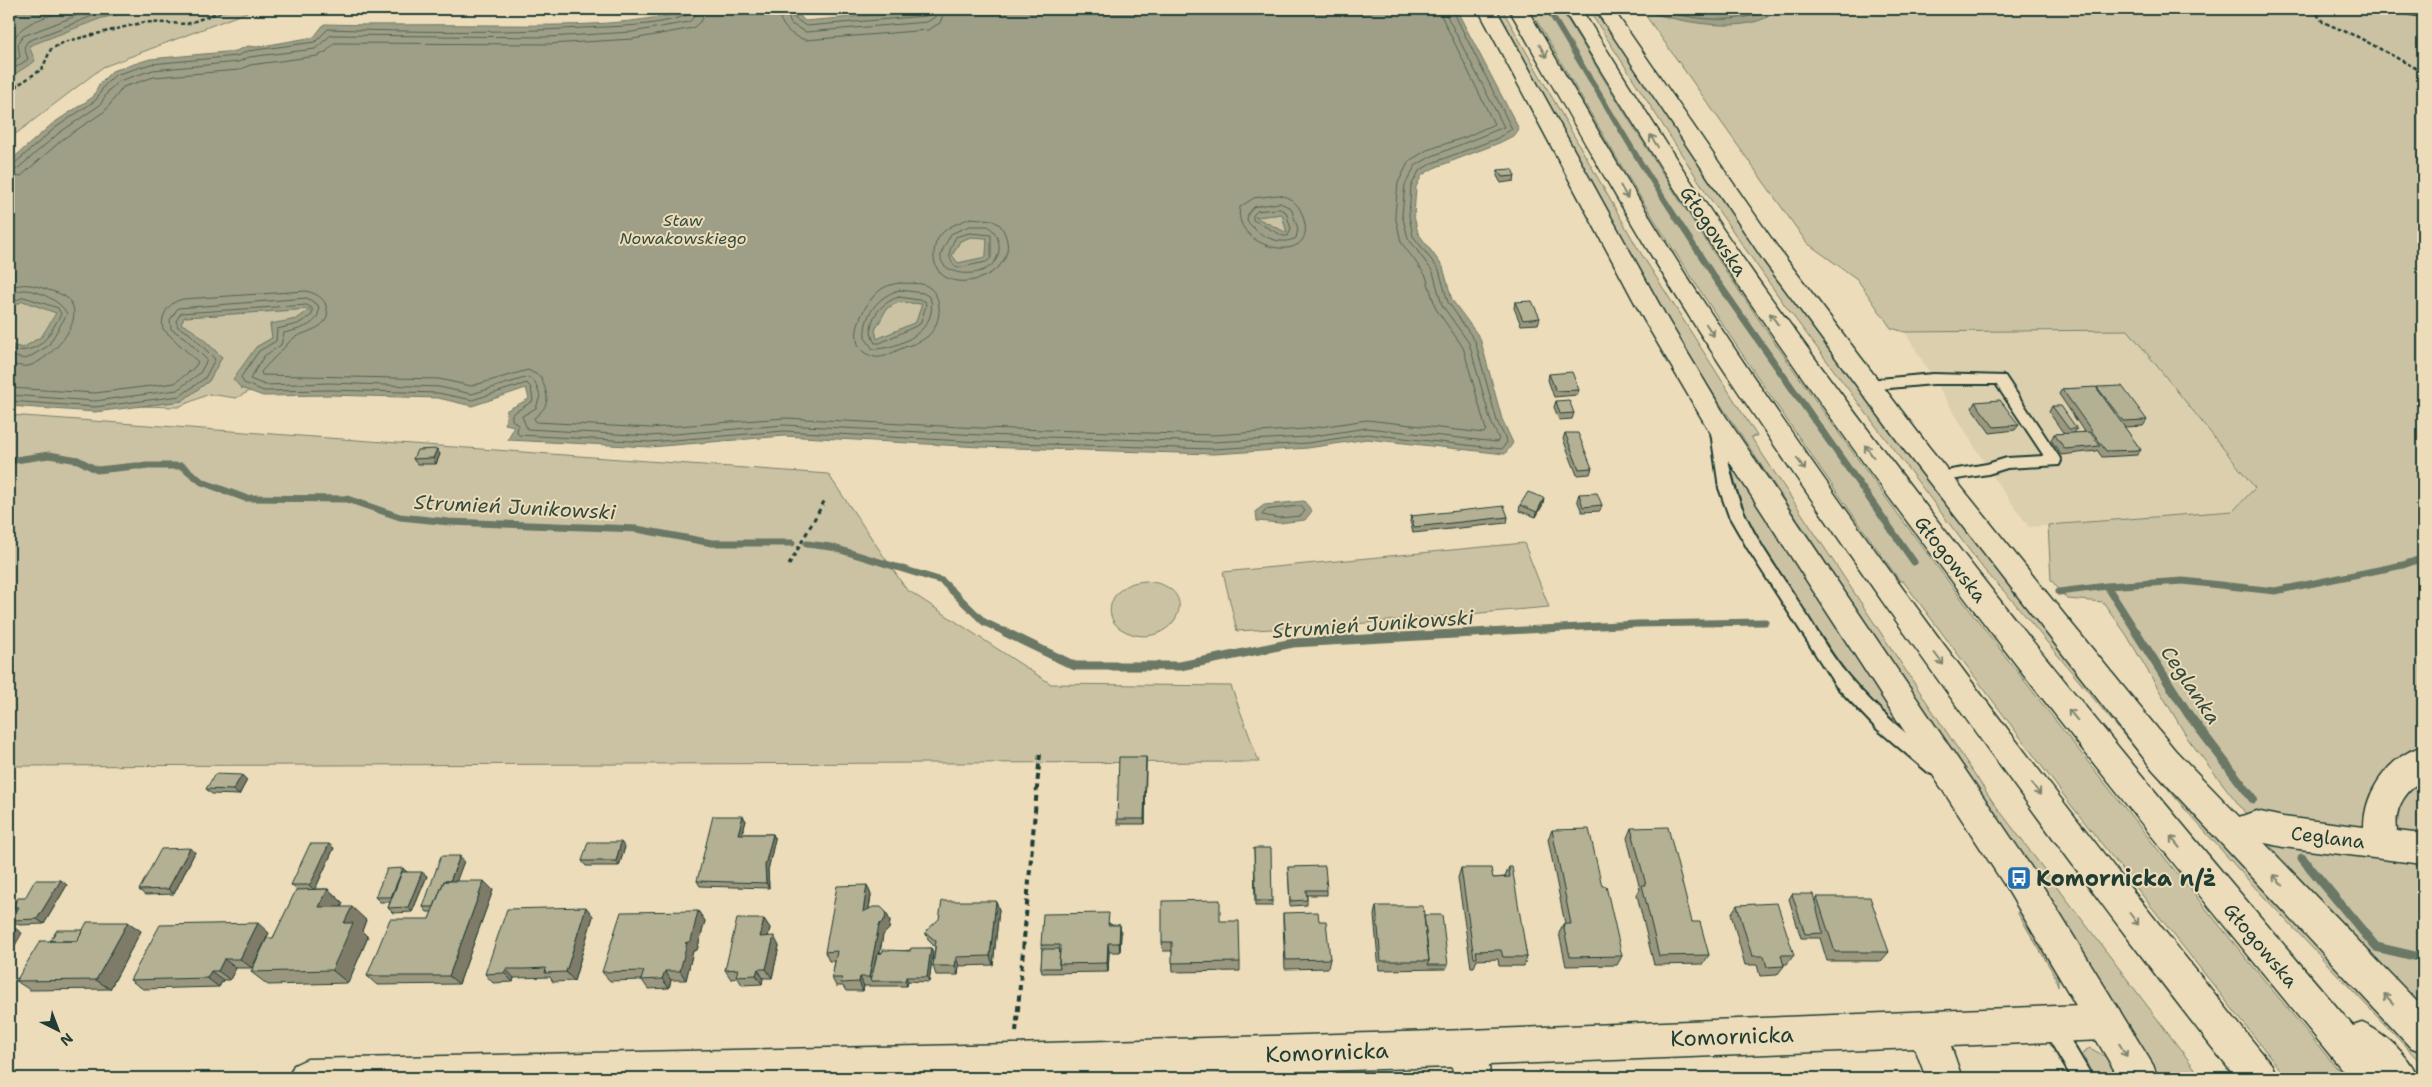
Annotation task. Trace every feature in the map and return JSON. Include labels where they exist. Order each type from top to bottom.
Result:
[{"type":"street","points":[[1488,9],[1656,320],[1717,423],[2019,878],[2140,1078]]},
{"type":"street","points":[[1518,9],[1645,226],[1774,426],[1928,644],[2205,1010],[2259,1078]]},
{"type":"street","name":"Głogowska","points":[[1572,9],[1706,220],[1773,318],[1875,459],[2059,698],[2373,1078]]},
{"type":"street","name":"Głogowska","points":[[1604,9],[1726,191],[1868,385],[2164,760],[2423,1034]]},
{"type":"street","points":[[2409,9],[2423,12]]},
{"type":"street","points":[[2383,844],[2379,823],[2380,806],[2393,785],[2423,759]]},
{"type":"street","name":"Ceglana","points":[[2234,833],[2256,826],[2283,832],[2423,849]]},
{"type":"street","points":[[2262,946],[2400,1078]]},
{"type":"street","points":[[2205,1010],[2249,1078]]},
{"type":"street","name":"Komornicka","points":[[307,1078],[1470,1063],[1926,1028],[2106,1022]]},
{"type":"street","points":[[1926,1028],[1944,1078]]},
{"type":"lane","points":[[1868,385],[1933,379],[2000,379],[2054,461],[2006,463],[1988,469],[1939,477]]},
{"type":"lane","points":[[2051,1024],[2083,1078]]},
{"type":"path","points":[[9,91],[42,69],[51,49],[64,42],[145,22],[187,24],[228,9]]},
{"type":"path","points":[[2313,9],[2323,22],[2358,37],[2423,72]]},
{"type":"path","points":[[789,565],[826,498]]},
{"type":"path","points":[[1012,1070],[1040,752]]},
{"type":"shaded area","points":[[9,9],[255,9],[103,67],[9,139]]},
{"type":"shaded area","points":[[1497,9],[1502,9],[1637,247],[1757,436],[1751,437],[1993,802],[2202,1078],[2156,1078],[2061,915],[1689,357]]},
{"type":"shaded area","points":[[1530,9],[1561,9],[1704,239],[1824,413],[1895,510],[2115,796],[2345,1078],[2287,1078],[2071,805],[1903,581],[1900,581],[1717,317],[1626,173]]},
{"type":"shaded area","points":[[1588,9],[1596,9],[1723,202],[1794,303],[1884,423],[2108,712],[2254,877],[2423,1050],[2423,1065],[2248,880],[2183,807],[2013,601],[1985,571],[1784,304],[1713,203]]},
{"type":"shaded area","points":[[1641,9],[2423,9],[2423,1010],[2291,872],[2188,739],[2126,634],[2103,602],[2067,599],[2051,580],[2048,525],[2233,511],[2255,488],[2128,330],[1905,332],[1891,328],[1857,279],[1807,243]]},
{"type":"shaded area","points":[[1282,214],[1287,233],[1255,217]]},
{"type":"shaded area","points":[[971,237],[987,238],[986,257],[958,263],[952,256],[960,241]]},
{"type":"shaded area","points":[[23,301],[57,313],[42,336],[23,348],[9,345],[9,308]]},
{"type":"shaded area","points":[[899,302],[922,304],[916,322],[877,339],[875,330],[887,308]]},
{"type":"shaded area","points":[[311,309],[297,319],[270,325],[272,338],[256,347],[241,388],[250,391],[236,398],[209,394],[178,407],[141,406],[182,401],[209,381],[222,357],[197,334],[181,324],[184,317]]},
{"type":"shaded area","points":[[2128,330],[2255,489],[2233,511],[2029,527],[1993,477],[1905,332]]},
{"type":"shaded area","points":[[9,415],[828,474],[906,589],[1051,684],[1231,686],[1259,762],[9,766]]},
{"type":"shaded area","points":[[1730,466],[1733,467],[1900,724],[1899,726],[1871,702],[1839,666],[1750,526],[1733,488]]},
{"type":"shaded area","points":[[1524,543],[1549,607],[1342,625],[1237,631],[1223,572]]},
{"type":"shaded area","points":[[1145,581],[1165,586],[1176,595],[1179,606],[1176,618],[1167,628],[1154,635],[1138,636],[1116,625],[1112,620],[1110,608],[1114,597],[1123,588],[1136,582]]},
{"type":"shaded area","points":[[2023,911],[2058,975],[2058,987],[2055,976],[2017,912]]},
{"type":"shaded area","points":[[2090,1048],[2106,1057],[2120,1078],[2093,1078],[2086,1066],[2088,1066],[2083,1055]]},
{"type":"water","points":[[9,9],[146,9],[102,18],[29,46],[35,61],[9,78]]},
{"type":"water","name":"Staw Nowakowskiego","points":[[693,9],[796,9],[797,13],[805,21],[944,9],[1456,9],[1519,129],[1515,135],[1499,143],[1434,168],[1422,175],[1416,187],[1414,216],[1418,233],[1443,267],[1452,300],[1480,338],[1502,419],[1513,443],[1505,454],[1367,439],[1308,448],[1214,454],[980,447],[784,436],[650,447],[508,440],[514,426],[505,424],[507,410],[529,399],[526,388],[472,406],[438,398],[330,395],[263,396],[241,388],[233,379],[256,347],[272,338],[270,324],[297,319],[310,309],[184,317],[181,324],[198,334],[222,357],[209,381],[182,401],[95,412],[9,406],[9,345],[23,348],[42,336],[56,313],[23,301],[9,308],[9,162],[52,124],[93,97],[100,83],[112,71],[150,59],[236,51],[248,46],[257,47],[314,37],[324,24],[563,25],[642,20]],"holes":[[[1282,214],[1287,233],[1255,217],[1256,217]],[[971,237],[987,238],[986,257],[958,263],[952,255],[960,241]],[[899,302],[922,304],[916,322],[877,339],[875,330],[887,308]]]},
{"type":"water","points":[[1629,9],[1778,9],[1766,18],[1751,23],[1716,25],[1679,20],[1646,11]]},
{"type":"water","points":[[1304,501],[1312,511],[1305,520],[1279,523],[1257,521],[1256,511],[1264,505]]},
{"type":"building","points":[[1512,169],[1515,176],[1502,177],[1498,170]]},
{"type":"building","points":[[1532,301],[1540,318],[1523,320],[1515,302]]},
{"type":"building","points":[[1572,372],[1579,390],[1556,391],[1549,374]]},
{"type":"building","points":[[2122,386],[2147,420],[2123,421],[2097,387]]},
{"type":"building","points":[[2096,387],[2141,450],[2106,451],[2062,389]]},
{"type":"building","points":[[1569,400],[1574,413],[1560,414],[1556,401]]},
{"type":"building","points":[[2000,400],[2019,425],[1994,427],[1975,402]]},
{"type":"building","points":[[2052,406],[2061,406],[2077,429],[2069,429]]},
{"type":"building","points":[[2090,432],[2100,446],[2065,449],[2054,434]]},
{"type":"building","points":[[1565,433],[1578,433],[1592,468],[1579,469]]},
{"type":"building","points":[[437,449],[433,458],[413,459],[417,450]]},
{"type":"building","points":[[1528,492],[1544,498],[1537,512],[1520,505]]},
{"type":"building","points":[[1597,493],[1602,505],[1583,507],[1579,494]]},
{"type":"building","points":[[1504,506],[1508,517],[1414,527],[1411,516]]},
{"type":"building","points":[[1119,757],[1146,757],[1144,819],[1117,819]]},
{"type":"building","points":[[215,774],[242,775],[233,790],[206,789]]},
{"type":"building","points":[[713,816],[743,816],[738,834],[773,834],[765,865],[766,883],[697,881]]},
{"type":"building","points":[[1668,827],[1692,922],[1700,922],[1709,955],[1659,956],[1642,885],[1646,885],[1631,828]]},
{"type":"building","points":[[1589,829],[1602,886],[1606,886],[1622,956],[1570,957],[1563,924],[1571,924],[1552,830]]},
{"type":"building","points":[[588,842],[621,842],[616,861],[582,861]]},
{"type":"building","points":[[310,844],[329,844],[309,885],[291,885]]},
{"type":"building","points":[[190,848],[168,889],[139,890],[161,849]]},
{"type":"building","points":[[1254,848],[1271,848],[1272,901],[1256,901]]},
{"type":"building","points":[[441,856],[460,856],[450,881],[444,881],[434,907],[423,907]]},
{"type":"building","points":[[1325,866],[1327,890],[1306,890],[1307,900],[1290,901],[1288,867]]},
{"type":"building","points":[[1509,867],[1512,867],[1527,957],[1503,957],[1501,950],[1476,951],[1477,958],[1474,958],[1461,868],[1491,868],[1493,878],[1510,877]]},
{"type":"building","points":[[403,868],[391,897],[375,897],[387,869]]},
{"type":"building","points":[[402,872],[422,872],[408,907],[388,908]]},
{"type":"building","points":[[35,880],[61,880],[37,919],[12,920],[19,907],[12,907],[18,898],[25,898]]},
{"type":"building","points":[[444,881],[484,881],[449,976],[367,976],[390,919],[429,919]]},
{"type":"building","points":[[867,885],[863,912],[873,907],[881,907],[886,912],[885,919],[879,925],[869,977],[860,977],[859,982],[841,983],[842,978],[832,978],[837,951],[825,952],[837,886]]},
{"type":"building","points":[[328,889],[319,907],[352,907],[344,923],[353,923],[332,970],[251,972],[267,938],[273,938],[296,890]]},
{"type":"building","points":[[1792,894],[1813,894],[1823,933],[1805,934]]},
{"type":"building","points":[[1817,897],[1870,897],[1889,952],[1835,952]]},
{"type":"building","points":[[1220,900],[1220,921],[1239,921],[1240,962],[1172,963],[1172,942],[1162,942],[1162,901]]},
{"type":"building","points":[[942,901],[996,901],[990,956],[956,957],[955,966],[933,966],[936,941],[925,932],[939,919]]},
{"type":"building","points":[[1777,903],[1794,955],[1781,955],[1784,966],[1767,967],[1764,956],[1752,956],[1737,905]]},
{"type":"building","points":[[1376,906],[1423,906],[1429,961],[1381,961]]},
{"type":"building","points":[[586,907],[566,972],[545,973],[546,968],[506,969],[504,973],[485,974],[507,909]]},
{"type":"building","points":[[698,911],[691,941],[685,943],[687,943],[680,971],[665,971],[662,979],[641,980],[644,971],[602,972],[621,912]]},
{"type":"building","points":[[1318,912],[1319,921],[1326,921],[1330,959],[1286,960],[1283,913]]},
{"type":"building","points":[[1109,913],[1108,925],[1120,925],[1119,943],[1108,943],[1107,963],[1059,964],[1060,945],[1041,945],[1043,914]]},
{"type":"building","points":[[1424,915],[1442,915],[1448,965],[1428,965]]},
{"type":"building","points":[[737,919],[764,919],[760,937],[774,936],[766,969],[758,969],[756,975],[736,976],[738,969],[725,970]]},
{"type":"building","points":[[87,922],[128,922],[96,980],[16,981],[40,941],[77,941]]},
{"type":"building","points":[[258,923],[240,959],[224,959],[218,971],[211,971],[207,978],[130,980],[160,925]]},
{"type":"building","points":[[57,930],[83,930],[77,941],[50,941]]},
{"type":"building","points":[[911,948],[931,948],[927,977],[906,977],[905,981],[871,981],[877,954],[882,953],[883,950],[910,951]]},
{"type":"building","points":[[1042,949],[1060,949],[1060,968],[1041,968]]},
{"type":"waterway","points":[[1548,9],[1642,165],[1715,278]]},
{"type":"waterway","points":[[1714,277],[1914,562]]},
{"type":"waterway","name":"Strumień Junikowski","points":[[9,461],[49,455],[78,460],[97,470],[136,466],[182,466],[202,482],[245,498],[347,499],[400,517],[449,522],[637,529],[712,543],[792,543]]},
{"type":"waterway","name":"Strumień Junikowski","points":[[807,544],[831,547],[942,581],[984,622],[1007,633]]},
{"type":"waterway","name":"Strumień Junikowski","points":[[2107,586],[2183,581],[2275,591],[2403,565],[2423,558]]},
{"type":"waterway","name":"Strumień Junikowski","points":[[2059,592],[2107,586]]},
{"type":"waterway","name":"Ceglanka","points":[[2107,586],[2137,633]]},
{"type":"waterway","name":"Strumień Junikowski","points":[[1469,633],[1637,624],[1765,622]]},
{"type":"waterway","name":"Strumień Junikowski","points":[[1005,632],[1075,666],[1180,666],[1293,643],[1491,632]]},
{"type":"waterway","name":"Ceglanka","points":[[2136,632],[2189,715],[2253,799]]},
{"type":"waterway","name":"Ceglanka","points":[[2302,858],[2376,947],[2423,958]]},
{"type":"place","name":"Komornicka n/ż","points":[[2019,878]]}]
